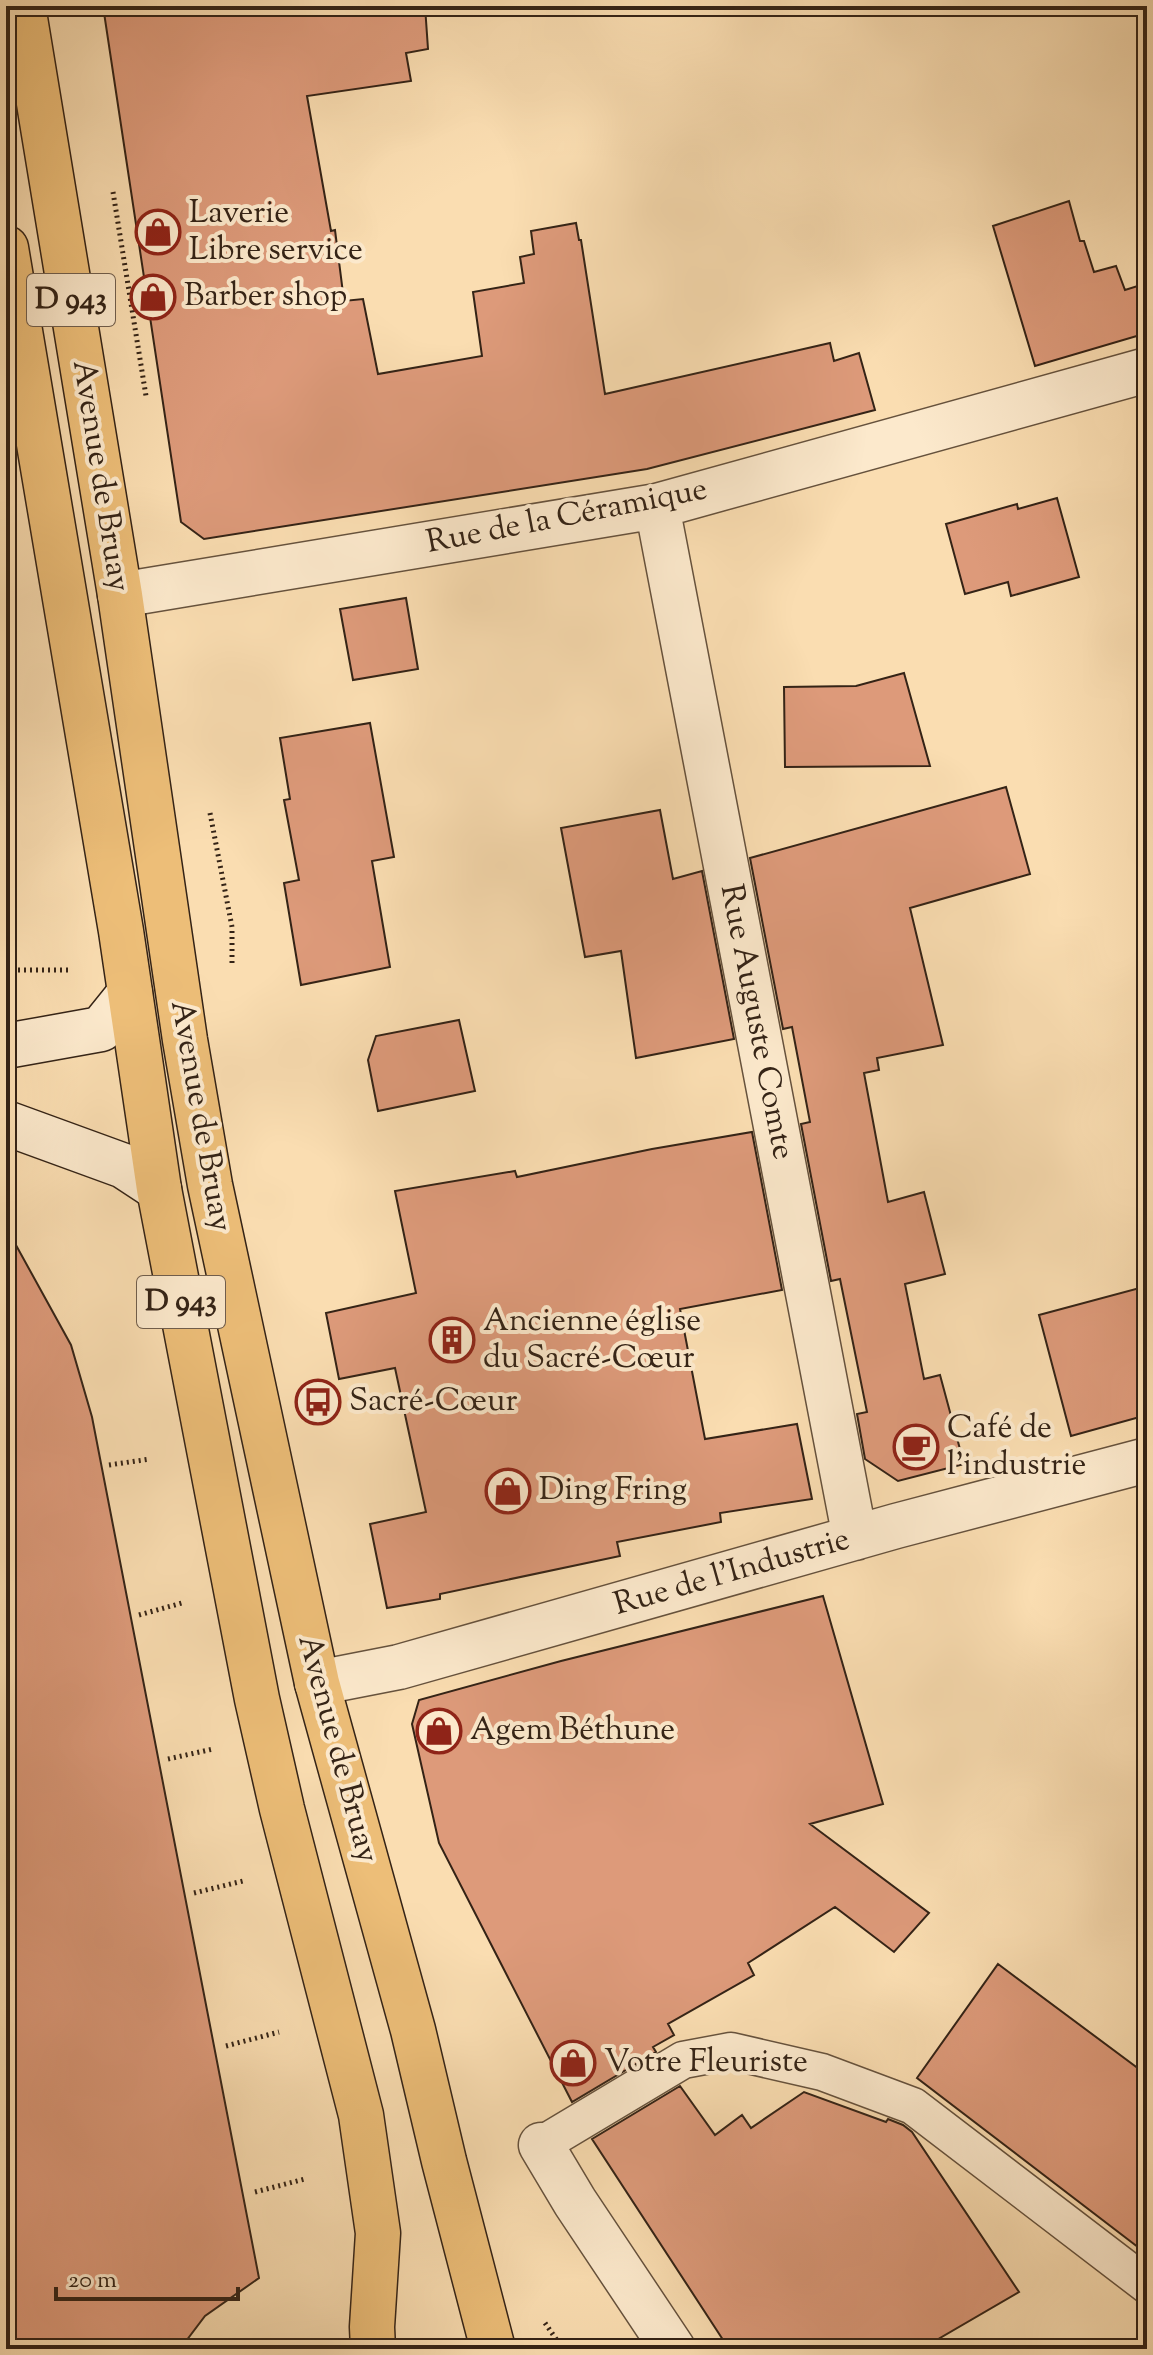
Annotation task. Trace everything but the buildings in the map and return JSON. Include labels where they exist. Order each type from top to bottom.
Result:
[{"type":"main road","name":"Avenue de Bruay","points":[[23,6],[120,595],[185,1040],[210,1185],[317,1683],[413,2030],[493,2349]]},
{"type":"main road","name":"Avenue de Bruay","points":[[6,248],[130,993],[159,1189],[260,1713],[361,2115],[378,2233],[373,2349]]},
{"type":"street","name":"Rue de la Céramique","points":[[120,595],[657,506],[1147,370]]},
{"type":"street","name":"Rue Auguste Comte","points":[[657,506],[855,1538]]},
{"type":"street","points":[[6,1046],[101,1029],[130,993]]},
{"type":"street","points":[[6,1123],[124,1166],[159,1189]]},
{"type":"street","name":"Rue de l'Industrie","points":[[317,1683],[399,1667],[855,1538],[1147,1460]]},
{"type":"street","points":[[541,2145],[575,2202],[673,2349]]},
{"type":"lane","points":[[541,2145],[683,2060],[731,2051],[822,2072],[913,2106],[1147,2285]]},
{"type":"path","points":[[6,970],[9,970],[6,1002]]},
{"type":"path","points":[[109,1465],[150,1459]]},
{"type":"path","points":[[139,1615],[182,1603]]},
{"type":"path","points":[[168,1759],[214,1748]]},
{"type":"path","points":[[194,1893],[243,1881]]},
{"type":"path","points":[[226,2046],[279,2032]]},
{"type":"path","points":[[255,2192],[305,2179]]},
{"type":"path","points":[[546,2326],[563,2349]]},
{"type":"place","name":"Laverie Libre service","points":[[158,232]]},
{"type":"place","name":"Barber shop","points":[[153,297]]},
{"type":"place","name":"Ancienne église du Sacré-Cœur","points":[[452,1340]]},
{"type":"place","name":"Sacré-Cœur","points":[[318,1402]]},
{"type":"place","name":"Café de l'industrie","points":[[916,1447]]},
{"type":"place","name":"Ding Fring","points":[[508,1491]]},
{"type":"place","name":"Agem Béthune","points":[[439,1731]]},
{"type":"place","name":"Votre Fleuriste","points":[[573,2063]]}]
